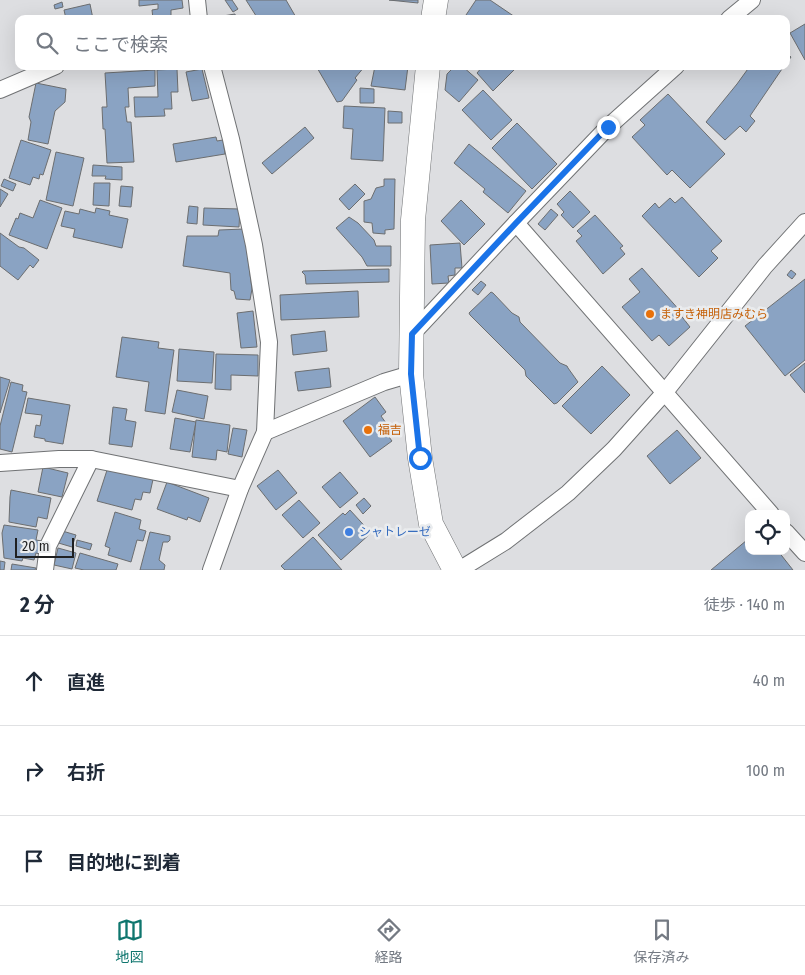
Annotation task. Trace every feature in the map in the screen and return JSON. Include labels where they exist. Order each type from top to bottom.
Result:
[{"type":"street","points":[[197,0],[199,15]]},
{"type":"street","points":[[434,15],[436,0]]},
{"type":"street","points":[[734,15],[752,0]]},
{"type":"street","points":[[0,91],[47,70]]},
{"type":"street","points":[[211,570],[240,489],[265,432],[269,342],[254,244],[231,139],[213,70]]},
{"type":"street","points":[[428,70],[413,220],[411,374],[420,458],[431,524],[455,570]]},
{"type":"street","points":[[412,334],[608,127],[672,70]]},
{"type":"street","points":[[459,570],[506,541],[568,493],[614,449],[665,392],[765,266],[805,222]]},
{"type":"street","points":[[516,223],[768,510]]},
{"type":"street","points":[[265,432],[384,382],[411,374]]},
{"type":"street","points":[[0,463],[59,459],[91,460],[240,489]]},
{"type":"street","points":[[45,570],[48,546],[91,460]]},
{"type":"street","points":[[790,536],[805,553]]},
{"type":"building","points":[[139,0],[182,0],[183,8],[171,10],[171,15],[153,15],[152,10],[158,9],[158,4],[139,6]]},
{"type":"building","points":[[225,0],[232,0],[238,9],[233,12]]},
{"type":"building","points":[[246,0],[286,0],[295,15],[255,15]]},
{"type":"building","points":[[389,0],[418,0],[418,3]]},
{"type":"building","points":[[476,0],[490,0],[512,15],[466,15]]},
{"type":"building","points":[[62,2],[63,7],[55,9],[54,5]]},
{"type":"building","points":[[90,4],[92,15],[65,15],[64,10]]},
{"type":"building","points":[[805,24],[805,60],[790,33]]},
{"type":"building","points":[[155,70],[155,86],[128,88],[129,107],[125,107],[127,122],[131,122],[134,162],[107,163],[102,107],[107,107],[105,73]]},
{"type":"building","points":[[157,70],[177,70],[178,92],[171,92],[172,109],[164,109],[165,116],[135,117],[134,97],[158,97]]},
{"type":"building","points":[[202,70],[209,98],[192,101],[186,72]]},
{"type":"building","points":[[318,70],[362,70],[342,101],[337,102]]},
{"type":"building","points":[[374,70],[408,70],[405,90],[371,86]]},
{"type":"building","points":[[451,70],[467,70],[478,80],[459,102],[445,90],[447,74]]},
{"type":"building","points":[[480,70],[514,70],[493,91],[477,73]]},
{"type":"building","points":[[747,70],[781,70],[750,116],[755,121],[746,132],[740,126],[725,140],[706,122]]},
{"type":"building","points":[[36,83],[66,89],[65,102],[55,111],[48,144],[28,140],[31,122],[29,117]]},
{"type":"building","points":[[360,88],[374,89],[374,103],[360,103]]},
{"type":"building","points":[[483,90],[512,120],[491,140],[462,110]]},
{"type":"building","points":[[668,94],[725,154],[690,188],[672,170],[667,175],[632,137],[645,125],[640,120]]},
{"type":"building","points":[[344,106],[385,108],[383,161],[351,159],[353,129],[343,128]]},
{"type":"building","points":[[388,111],[402,112],[402,123],[388,123]]},
{"type":"building","points":[[517,123],[557,164],[532,189],[492,148]]},
{"type":"building","points":[[305,127],[314,138],[272,174],[262,163]]},
{"type":"building","points":[[216,137],[217,141],[223,140],[225,154],[176,162],[173,144]]},
{"type":"building","points":[[21,140],[51,150],[43,175],[40,174],[39,179],[33,177],[30,185],[9,178]]},
{"type":"building","points":[[469,144],[526,191],[508,213],[483,192],[485,189],[454,163]]},
{"type":"building","points":[[56,152],[84,158],[73,206],[46,200]]},
{"type":"building","points":[[93,165],[122,167],[122,180],[105,179],[106,176],[92,176]]},
{"type":"building","points":[[4,179],[16,184],[13,191],[1,186]]},
{"type":"building","points":[[384,179],[395,179],[394,229],[385,230],[385,234],[373,233],[372,223],[364,222],[364,201],[371,199],[376,188],[384,186]]},
{"type":"building","points":[[94,183],[110,183],[109,206],[93,205]]},
{"type":"building","points":[[355,184],[365,194],[349,210],[339,199]]},
{"type":"building","points":[[121,186],[133,187],[131,207],[119,206]]},
{"type":"building","points":[[0,189],[8,194],[0,207]]},
{"type":"building","points":[[570,191],[590,212],[573,228],[561,215],[564,212],[557,204]]},
{"type":"building","points":[[682,197],[722,241],[711,251],[718,258],[699,277],[642,216],[655,203],[659,208],[670,198],[675,203]]},
{"type":"building","points":[[40,200],[62,208],[47,249],[9,235],[20,213],[33,218]]},
{"type":"building","points":[[461,200],[485,224],[464,245],[441,221]]},
{"type":"building","points":[[189,206],[198,207],[197,224],[187,223]]},
{"type":"building","points":[[96,208],[110,211],[109,215],[128,219],[122,248],[73,237],[75,229],[61,226],[65,211],[79,214],[80,209],[95,213]]},
{"type":"building","points":[[204,208],[240,209],[239,227],[203,225]]},
{"type":"building","points":[[551,209],[558,215],[545,230],[538,224]]},
{"type":"building","points":[[595,215],[623,246],[620,248],[625,254],[603,274],[576,241],[582,236],[577,231]]},
{"type":"building","points":[[349,217],[358,223],[374,240],[376,246],[391,246],[391,266],[367,266],[362,257],[336,228]]},
{"type":"building","points":[[244,229],[252,289],[250,300],[236,299],[234,291],[231,290],[230,273],[183,266],[187,236],[218,236],[219,230]]},
{"type":"building","points":[[0,233],[39,260],[33,268],[30,265],[18,280],[0,266]]},
{"type":"building","points":[[460,243],[462,268],[455,268],[455,275],[448,276],[449,283],[432,284],[430,245]]},
{"type":"building","points":[[642,268],[681,312],[679,313],[690,327],[669,346],[659,335],[652,341],[622,307],[640,292],[629,279]]},
{"type":"building","points":[[389,269],[389,282],[306,284],[305,275],[302,272],[303,271]]},
{"type":"building","points":[[791,270],[796,274],[792,279],[787,275]]},
{"type":"building","points":[[805,279],[805,360],[785,376],[745,326]]},
{"type":"building","points":[[481,281],[486,285],[478,295],[472,290]]},
{"type":"building","points":[[358,291],[359,317],[281,320],[280,295]]},
{"type":"building","points":[[491,292],[512,313],[519,317],[520,322],[560,363],[567,366],[578,382],[557,403],[554,404],[526,376],[525,370],[470,315],[469,313]]},
{"type":"building","points":[[253,311],[257,347],[241,348],[237,313]]},
{"type":"building","points":[[325,331],[327,351],[293,355],[291,335]]},
{"type":"building","points":[[122,337],[159,342],[158,348],[174,350],[165,414],[145,411],[149,382],[116,377]]},
{"type":"building","points":[[179,349],[214,352],[212,383],[177,381]]},
{"type":"building","points":[[216,354],[258,355],[258,376],[231,375],[231,390],[215,389]]},
{"type":"building","points":[[805,363],[805,393],[790,375]]},
{"type":"building","points":[[602,366],[630,395],[591,434],[562,406]]},
{"type":"building","points":[[329,368],[331,387],[298,391],[295,372]]},
{"type":"building","points":[[0,377],[10,380],[0,413]]},
{"type":"building","points":[[11,382],[23,385],[22,391],[27,392],[12,452],[0,449],[0,426]]},
{"type":"building","points":[[177,390],[208,396],[204,419],[172,412]]},
{"type":"building","points":[[375,397],[386,412],[381,416],[391,430],[386,433],[392,441],[370,457],[343,421]]},
{"type":"building","points":[[28,398],[70,405],[63,444],[34,437],[36,425],[40,426],[42,415],[25,413]]},
{"type":"building","points":[[113,407],[127,409],[125,420],[136,422],[132,447],[109,444]]},
{"type":"building","points":[[175,418],[196,422],[190,452],[170,449]]},
{"type":"building","points":[[196,420],[230,425],[227,452],[217,450],[216,460],[192,457]]},
{"type":"building","points":[[233,428],[247,430],[242,457],[228,454]]},
{"type":"building","points":[[677,430],[701,458],[670,484],[647,456]]},
{"type":"building","points":[[109,464],[154,475],[150,493],[143,492],[141,500],[135,499],[132,510],[97,501]]},
{"type":"building","points":[[43,467],[68,473],[62,497],[38,492]]},
{"type":"building","points":[[278,470],[297,493],[276,510],[257,486]]},
{"type":"building","points":[[340,472],[358,493],[340,508],[322,487]]},
{"type":"building","points":[[167,482],[209,498],[200,522],[188,517],[187,520],[157,509]]},
{"type":"building","points":[[11,490],[51,498],[47,519],[38,517],[36,527],[9,522]]},
{"type":"building","points":[[364,498],[371,506],[363,514],[356,505]]},
{"type":"building","points":[[299,500],[320,523],[303,538],[282,515]]},
{"type":"building","points":[[350,510],[371,533],[341,560],[318,535],[343,513],[345,515]]},
{"type":"building","points":[[115,512],[141,520],[139,529],[146,531],[143,541],[137,540],[131,562],[108,555],[110,548],[105,546]]},
{"type":"building","points":[[4,525],[38,530],[36,540],[42,541],[40,554],[36,553],[34,560],[23,558],[22,561],[4,558],[2,533]]},
{"type":"building","points":[[59,530],[76,535],[72,547],[55,542]]},
{"type":"building","points":[[150,532],[170,536],[168,542],[163,542],[159,560],[165,565],[164,570],[140,570]]},
{"type":"building","points":[[313,537],[342,570],[285,570],[281,566]]},
{"type":"building","points":[[77,540],[92,544],[90,550],[76,546]]},
{"type":"building","points":[[745,542],[745,555],[781,555],[793,570],[711,570]]},
{"type":"building","points":[[58,548],[76,553],[72,569],[54,565]]},
{"type":"building","points":[[80,553],[118,564],[116,570],[84,570],[75,568]]},
{"type":"building","points":[[0,561],[5,562],[4,570],[0,570]]},
{"type":"building","points":[[12,564],[36,568],[35,570],[11,570]]},
{"type":"place","name":"ますき神明店みむら","points":[[650,314]]},
{"type":"place","name":"福吉","points":[[368,430]]},
{"type":"place","name":"シャトレーゼ","points":[[349,532]]},
{"type":"route","points":[[420,458],[411,374],[412,334],[608,127]]}]
